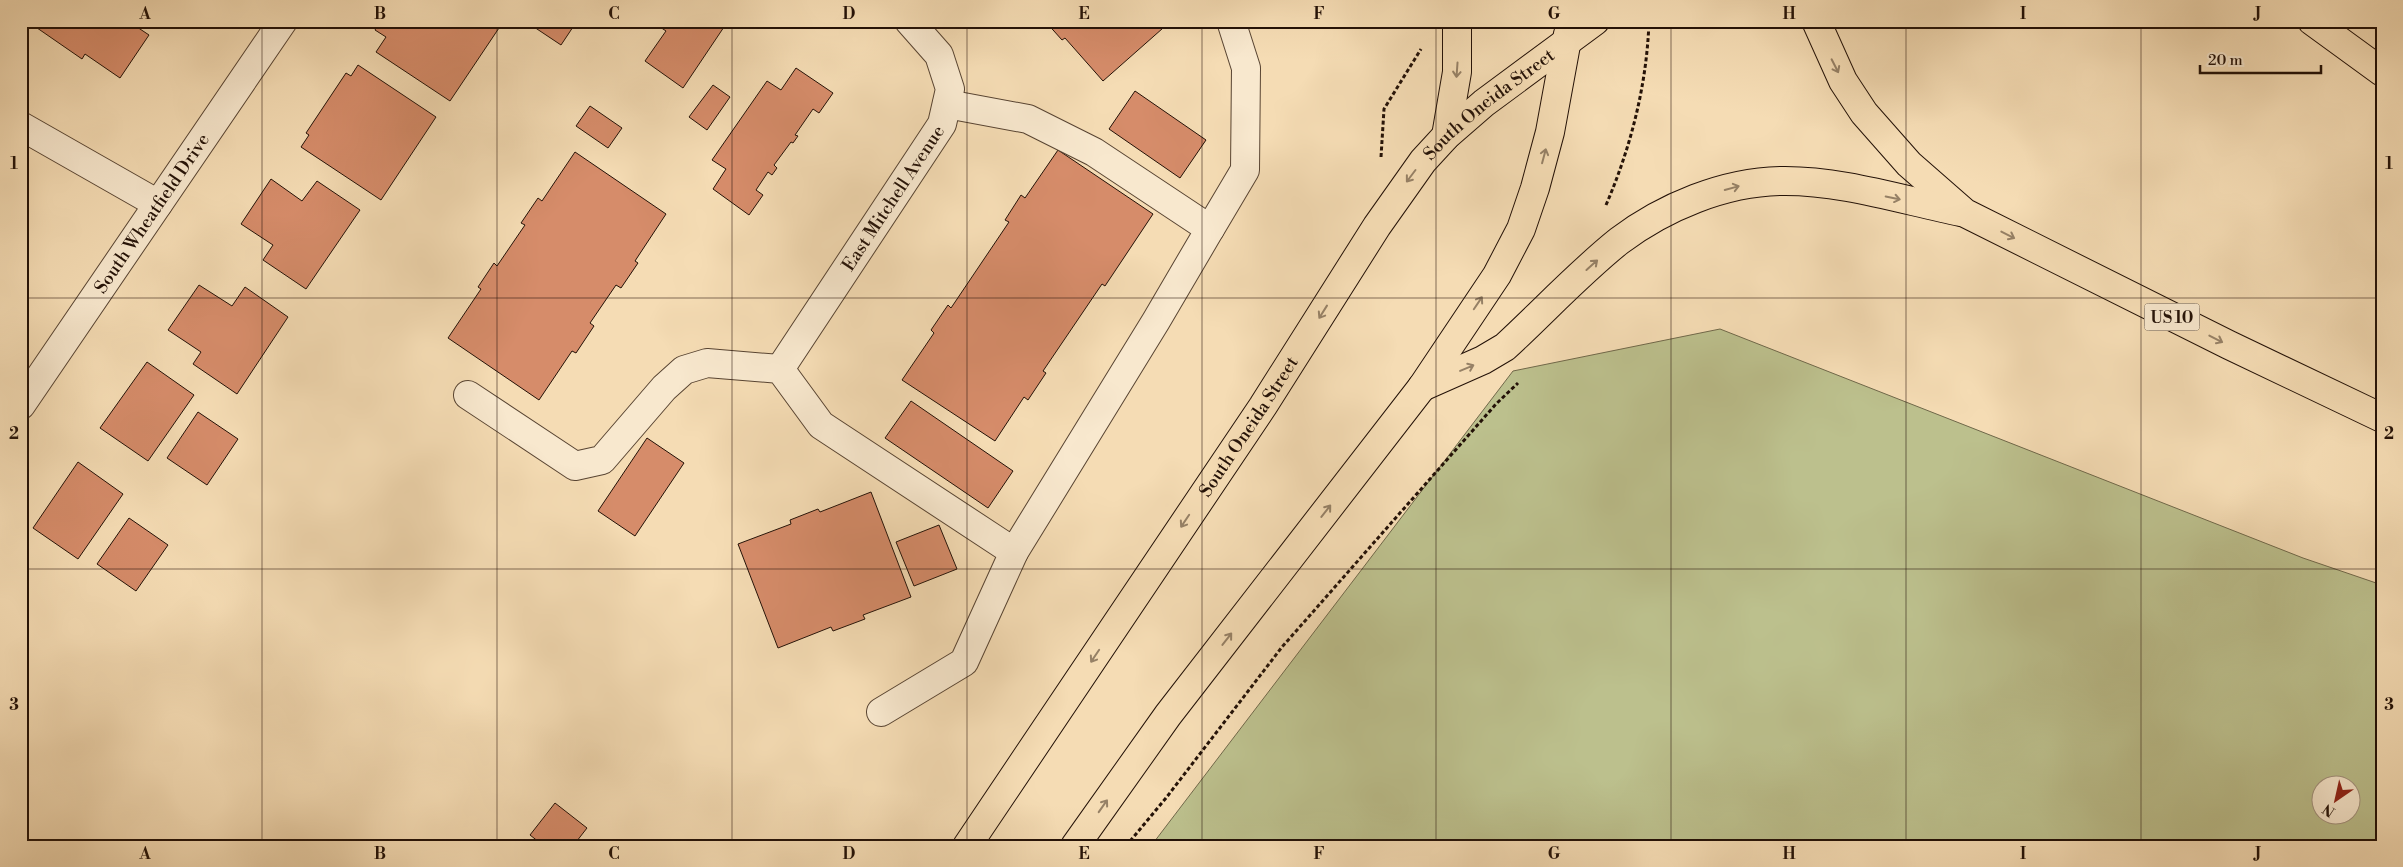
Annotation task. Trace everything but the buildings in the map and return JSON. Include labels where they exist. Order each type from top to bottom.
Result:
[{"type":"main road","points":[[1446,136],[1457,72],[1458,21]]},
{"type":"main road","name":"South Oneida Street","points":[[967,846],[1257,414],[1400,192],[1423,160],[1446,136],[1569,32],[1595,21]]},
{"type":"main road","name":"US 10","points":[[1816,21],[1843,81],[1864,113],[1909,164],[1965,213],[2229,345],[2382,418]]},
{"type":"main road","points":[[2312,21],[2382,72]]},
{"type":"main road","name":"South Oneida Street","points":[[1075,846],[1168,715],[1422,387],[1497,275],[1521,229],[1550,132],[1569,32]]},
{"type":"main road","points":[[1422,387],[1483,360],[1505,347],[1620,241],[1664,213],[1704,196],[1739,186],[1766,182],[1800,182],[1838,186],[1965,213]]},
{"type":"street","name":"South Wheatfield Drive","points":[[21,405],[283,21]]},
{"type":"street","points":[[881,712],[964,662],[1014,552],[1156,321],[1245,170],[1246,68],[1231,21]]},
{"type":"street","name":"East Mitchell Avenue","points":[[780,369],[942,124],[950,89],[938,55],[910,22]]},
{"type":"street","points":[[947,104],[1028,119],[1094,152],[1210,229]]},
{"type":"street","points":[[21,126],[158,204]]},
{"type":"street","points":[[468,395],[575,466],[602,460],[664,388],[684,370],[707,363],[780,369],[821,425],[1014,552]]},
{"type":"path","points":[[1604,208],[1623,163],[1639,103],[1646,60],[1649,21]]},
{"type":"path","points":[[1384,109],[1425,42]]},
{"type":"path","points":[[1126,846],[1166,798],[1282,647],[1496,404],[1524,377]]},
{"type":"green space","points":[[1720,329],[2303,558],[2382,585],[2382,846],[1151,846],[1513,371]]}]
